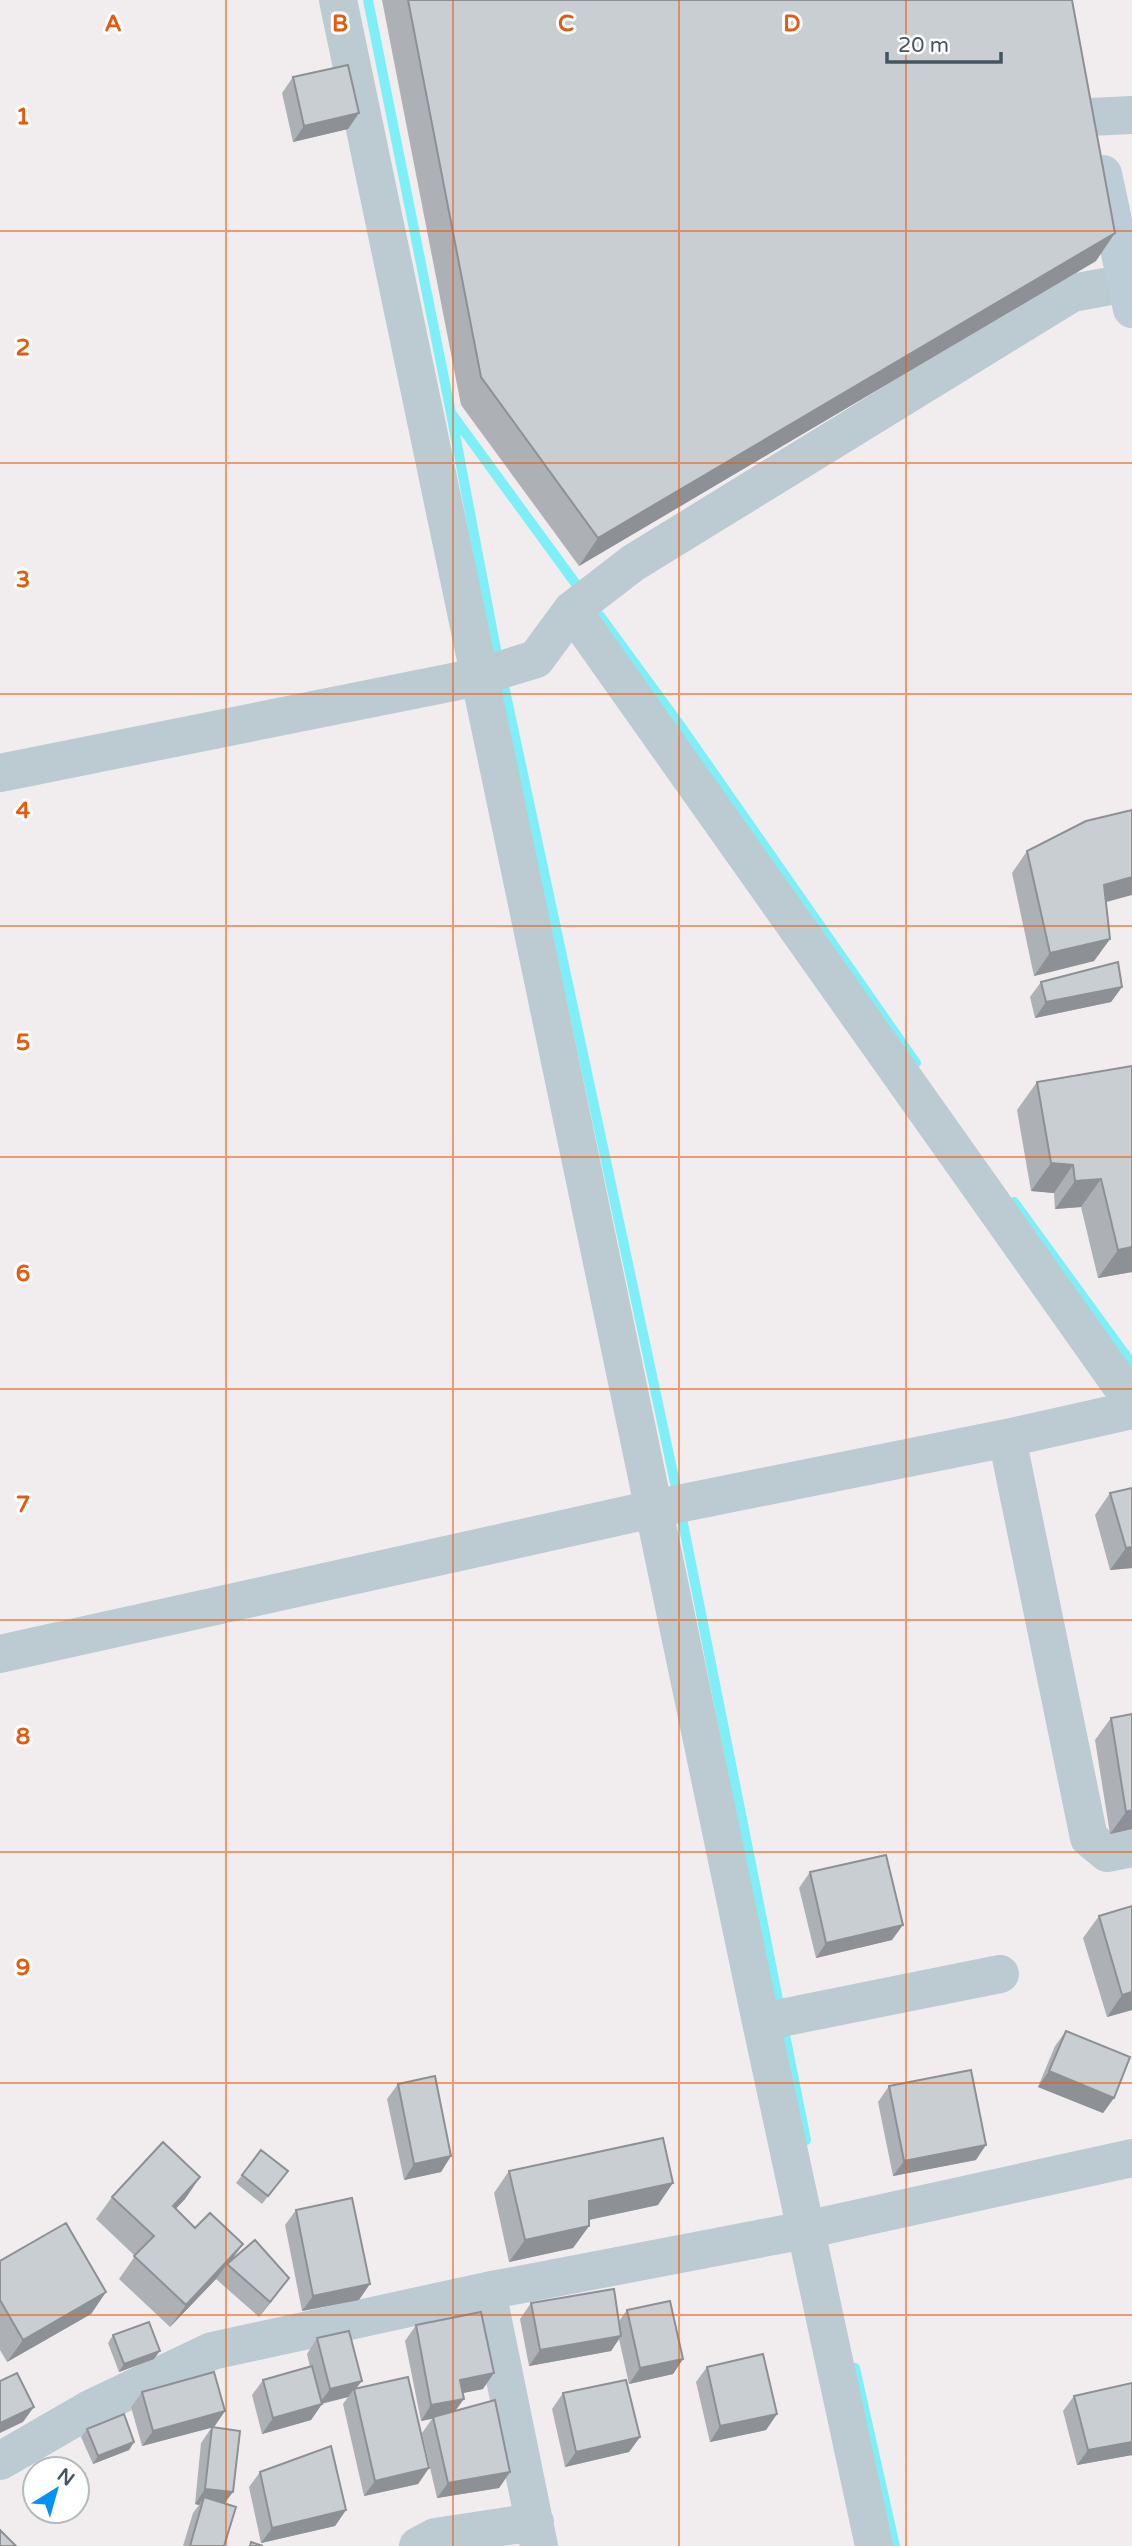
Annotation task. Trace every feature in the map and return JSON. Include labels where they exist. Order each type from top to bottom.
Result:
[{"type":"main road","points":[[1082,79],[1129,296]]},
{"type":"street","points":[[338,0],[653,1509],[874,2546]]},
{"type":"street","points":[[1090,117],[1132,115]]},
{"type":"street","points":[[0,773],[478,677],[536,659],[572,610],[633,563],[1072,293],[1129,296]]},
{"type":"street","points":[[572,610],[1132,1402]]},
{"type":"street","points":[[0,1654],[653,1509],[1007,1438],[1132,1410]]},
{"type":"street","points":[[1007,1438],[1089,1838],[1107,1853],[1132,1848]]},
{"type":"street","points":[[761,2022],[1000,1974]]},
{"type":"street","points":[[0,2461],[90,2409],[212,2351],[486,2291],[805,2230],[1132,2158]]},
{"type":"street","points":[[418,2546],[435,2537],[537,2534],[486,2291]]},
{"type":"building","points":[[408,0],[1072,0],[1115,233],[598,538],[481,377]]},
{"type":"building","points":[[348,65],[359,113],[304,126],[293,77]]},
{"type":"building","points":[[1132,810],[1132,877],[1104,885],[1110,939],[1050,953],[1027,851],[1086,821]]},
{"type":"building","points":[[1118,962],[1122,987],[1046,1002],[1041,982]]},
{"type":"building","points":[[1132,1066],[1132,1247],[1118,1250],[1101,1179],[1075,1181],[1073,1165],[1051,1163],[1037,1082]]},
{"type":"building","points":[[1132,1488],[1132,1547],[1126,1548],[1110,1493]]},
{"type":"building","points":[[1132,1714],[1132,1810],[1126,1812],[1111,1718]]},
{"type":"building","points":[[886,1855],[903,1925],[826,1943],[810,1872]]},
{"type":"building","points":[[1132,1906],[1132,1992],[1122,1995],[1099,1916]]},
{"type":"building","points":[[1066,2031],[1130,2057],[1114,2098],[1049,2071]]},
{"type":"building","points":[[971,2070],[986,2145],[904,2161],[889,2086]]},
{"type":"building","points":[[435,2076],[451,2156],[414,2164],[398,2084]]},
{"type":"building","points":[[663,2138],[673,2183],[589,2201],[589,2226],[525,2240],[509,2171]]},
{"type":"building","points":[[163,2142],[200,2177],[173,2206],[195,2228],[210,2213],[243,2244],[186,2305],[134,2256],[154,2236],[112,2197]]},
{"type":"building","points":[[261,2150],[288,2171],[268,2196],[242,2175]]},
{"type":"building","points":[[352,2198],[370,2284],[313,2296],[296,2210]]},
{"type":"building","points":[[66,2223],[106,2292],[23,2340],[0,2300],[0,2261]]},
{"type":"building","points":[[255,2240],[289,2278],[270,2302],[227,2264]]},
{"type":"building","points":[[614,2289],[621,2336],[540,2350],[531,2303]]},
{"type":"building","points":[[670,2301],[683,2359],[640,2368],[627,2310]]},
{"type":"building","points":[[481,2312],[494,2373],[460,2380],[464,2399],[431,2405],[416,2325]]},
{"type":"building","points":[[149,2322],[160,2351],[124,2364],[113,2335]]},
{"type":"building","points":[[349,2331],[362,2381],[330,2389],[317,2338]]},
{"type":"building","points":[[763,2354],[777,2414],[720,2426],[707,2367]]},
{"type":"building","points":[[312,2366],[322,2404],[273,2418],[263,2380]]},
{"type":"building","points":[[214,2372],[225,2411],[153,2431],[142,2392]]},
{"type":"building","points":[[17,2373],[34,2407],[0,2423],[0,2381]]},
{"type":"building","points":[[408,2377],[429,2468],[375,2481],[354,2389]]},
{"type":"building","points":[[626,2380],[640,2437],[576,2452],[563,2393]]},
{"type":"building","points":[[1132,2383],[1132,2442],[1088,2450],[1074,2396]]},
{"type":"building","points":[[495,2400],[510,2472],[448,2483],[433,2417]]},
{"type":"building","points":[[124,2414],[134,2442],[98,2456],[87,2429]]},
{"type":"building","points":[[212,2427],[240,2431],[233,2492],[205,2489]]},
{"type":"building","points":[[331,2446],[346,2510],[272,2528],[260,2472]]},
{"type":"building","points":[[204,2497],[236,2507],[224,2546],[190,2546]]},
{"type":"building","points":[[0,2530],[16,2546],[0,2546]]},
{"type":"waterway","points":[[368,0],[451,413],[584,595]]},
{"type":"waterway","points":[[451,413],[494,639],[674,1478],[806,2140]]},
{"type":"waterway","points":[[600,616],[682,728],[916,1063]]},
{"type":"waterway","points":[[1014,1202],[1132,1364]]},
{"type":"waterway","points":[[855,2368],[895,2546]]}]
